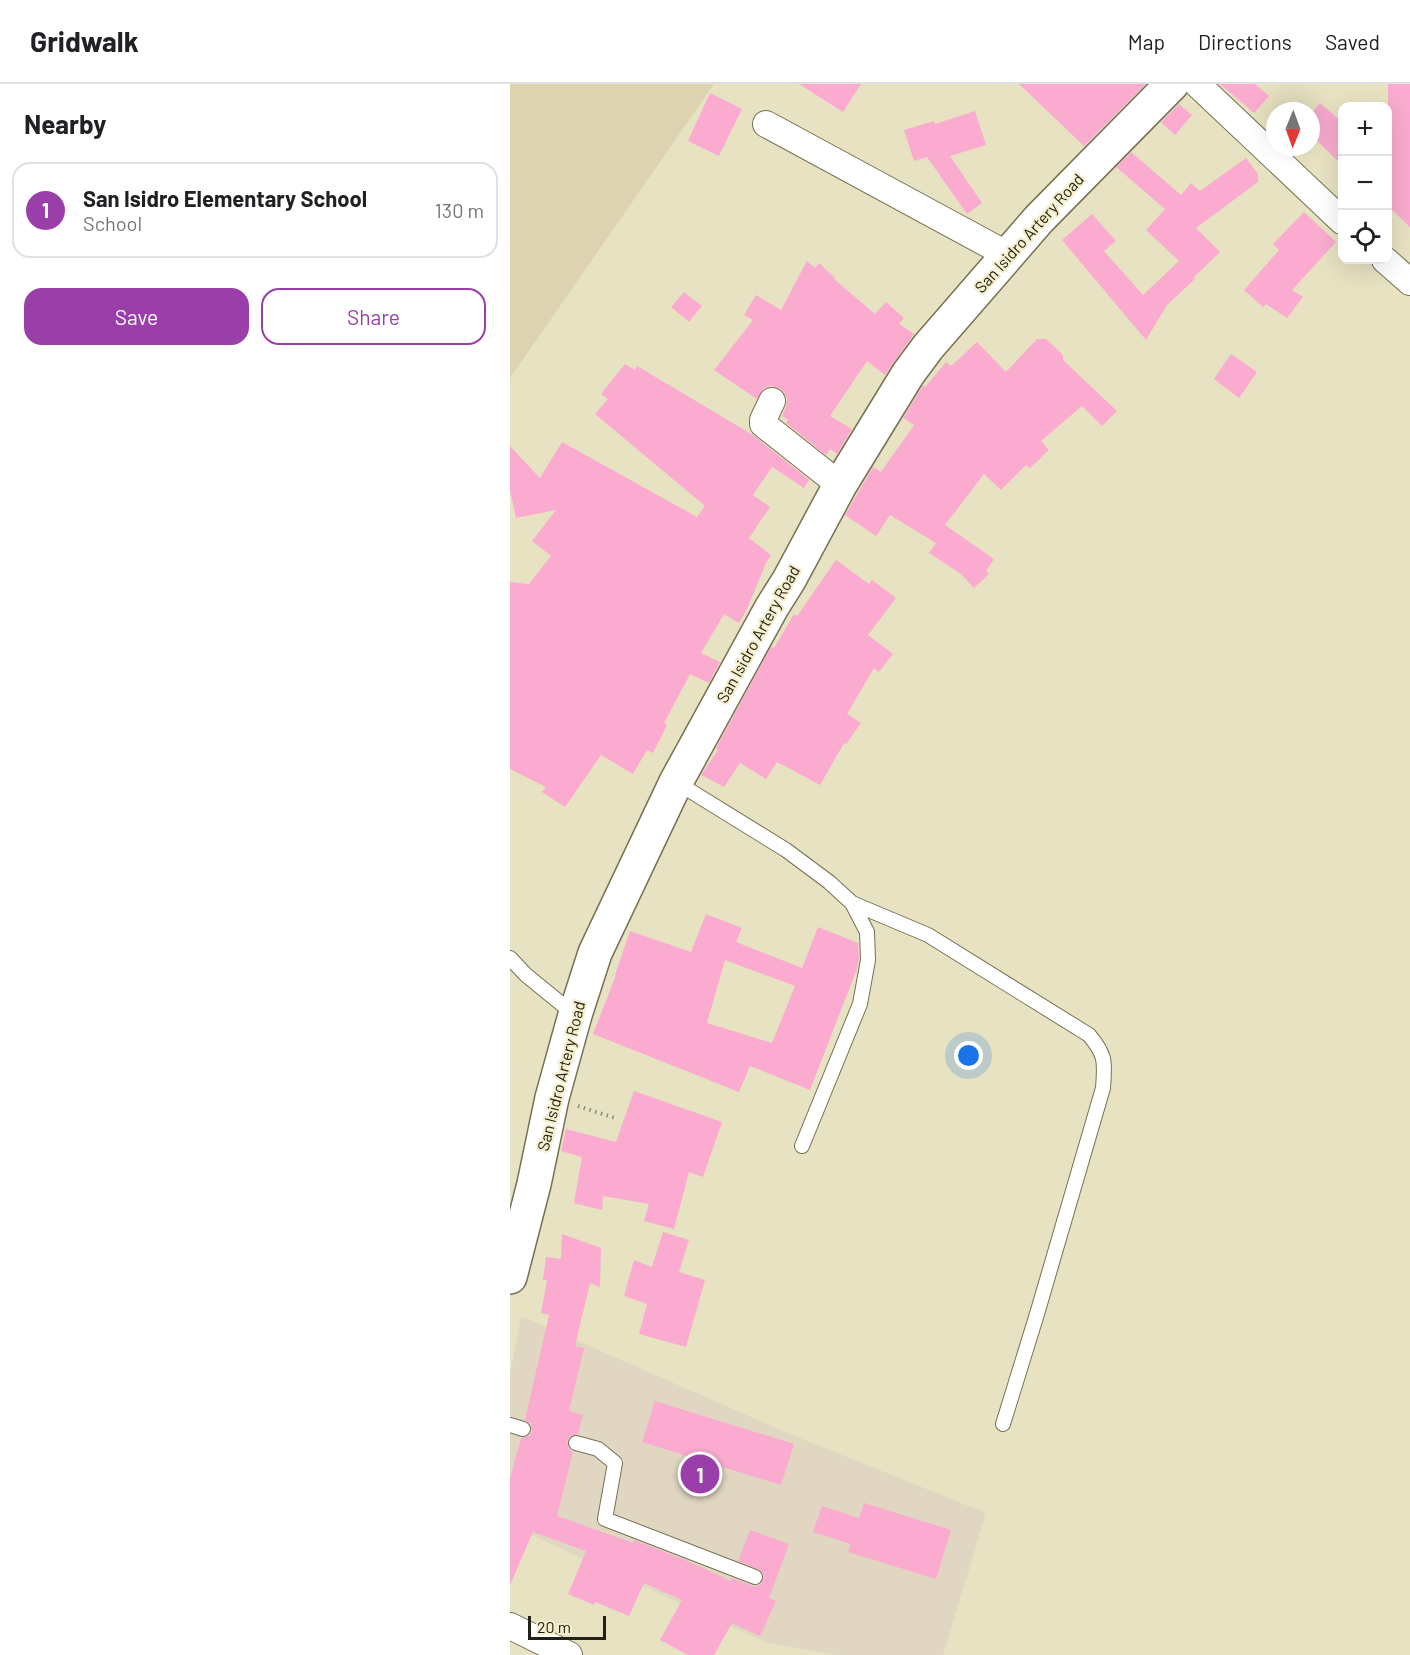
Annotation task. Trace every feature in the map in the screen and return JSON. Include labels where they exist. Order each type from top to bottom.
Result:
[{"type":"street","name":"San Isidro Artery Road","points":[[510,1277],[534,1184],[552,1098],[595,953],[676,782],[840,485],[908,374],[952,318],[1039,219],[1172,84]]},
{"type":"street","points":[[1197,84],[1338,217]]},
{"type":"street","points":[[766,123],[1008,255]]},
{"type":"street","points":[[1390,264],[1410,282]]},
{"type":"street","points":[[772,401],[763,424],[840,485]]},
{"type":"street","points":[[510,1626],[569,1655]]},
{"type":"lane","points":[[676,782],[786,850],[829,882],[852,903],[928,935],[1089,1035],[1099,1047],[1105,1065],[1103,1088],[1003,1424]]},
{"type":"lane","points":[[802,1146],[860,1004],[868,960],[867,932],[852,903]]},
{"type":"lane","points":[[510,958],[526,975],[575,1015]]},
{"type":"lane","points":[[576,1443],[598,1449],[615,1463],[605,1519],[755,1577]]},
{"type":"path","points":[[552,1098],[618,1119]]},
{"type":"shaded area","points":[[521,1316],[792,1435],[986,1513],[943,1655],[836,1655],[765,1642],[510,1525],[510,1376]]},
{"type":"sand","points":[[510,84],[714,84],[510,378]]},
{"type":"building","points":[[799,84],[861,84],[843,112]]},
{"type":"building","points":[[1019,84],[1146,84],[1084,146]]},
{"type":"building","points":[[1220,84],[1255,84],[1269,96],[1254,113]]},
{"type":"building","points":[[1388,84],[1410,84],[1410,227],[1392,210],[1392,102],[1388,102]]},
{"type":"building","points":[[710,93],[742,109],[719,156],[688,141]]},
{"type":"building","points":[[1320,103],[1338,119],[1338,161],[1320,144]]},
{"type":"building","points":[[1179,104],[1192,115],[1175,135],[1161,122]]},
{"type":"building","points":[[975,111],[986,145],[950,156],[982,203],[967,214],[927,157],[914,161],[904,130],[934,121],[935,124]]},
{"type":"building","points":[[1131,152],[1181,195],[1191,183],[1200,191],[1246,158],[1258,174],[1258,182],[1196,228],[1220,252],[1167,305],[1146,340],[1062,240],[1092,214],[1116,241],[1104,251],[1143,295],[1179,261],[1146,230],[1165,209],[1116,167]]},
{"type":"building","points":[[1304,212],[1336,242],[1292,290],[1303,297],[1287,318],[1266,304],[1263,307],[1244,290],[1279,250],[1273,244]]},
{"type":"building","points":[[807,261],[815,268],[819,263],[875,314],[886,302],[904,318],[899,324],[914,334],[885,375],[867,361],[830,416],[852,429],[837,454],[830,449],[826,455],[786,423],[788,420],[782,416],[787,399],[779,388],[771,386],[764,388],[757,399],[714,370],[753,320],[744,315],[756,295],[781,310]]},
{"type":"building","points":[[684,292],[702,306],[689,322],[671,307]]},
{"type":"building","points":[[1037,339],[1046,339],[1063,355],[1063,360],[1117,411],[1102,426],[1082,406],[1041,441],[1049,450],[1030,468],[1026,465],[1001,490],[984,474],[945,525],[994,559],[986,571],[989,574],[974,588],[961,574],[929,553],[936,543],[890,515],[876,536],[845,515],[873,467],[881,472],[914,425],[903,418],[923,385],[925,387],[946,362],[951,366],[977,342],[1006,372]]},
{"type":"building","points":[[1231,354],[1257,372],[1239,398],[1214,379]]},
{"type":"building","points":[[625,364],[635,370],[637,366],[753,435],[809,480],[804,488],[772,467],[753,495],[770,507],[749,538],[771,555],[739,623],[724,614],[701,653],[720,662],[709,683],[690,674],[664,723],[667,725],[653,753],[647,750],[633,774],[601,755],[565,807],[542,792],[546,787],[510,769],[510,582],[529,584],[551,556],[532,541],[556,510],[516,518],[510,490],[510,446],[540,478],[562,442],[697,517],[705,506],[595,414],[608,399],[601,394]]},
{"type":"building","points":[[836,560],[869,584],[872,580],[896,598],[868,635],[893,654],[879,672],[874,668],[847,714],[861,723],[846,744],[844,743],[820,785],[777,762],[766,779],[740,763],[724,787],[701,775],[718,750],[716,748],[771,647],[774,648],[794,614],[797,616]]},
{"type":"building","points":[[706,914],[742,928],[736,942],[802,968],[818,927],[858,943],[857,969],[810,1090],[750,1066],[739,1092],[593,1034],[630,931],[691,952]],"holes":[[[725,960],[795,986],[772,1043],[707,1023]]]},
{"type":"building","points":[[634,1091],[722,1122],[703,1177],[689,1172],[674,1229],[644,1221],[649,1204],[603,1196],[602,1210],[574,1203],[582,1157],[561,1151],[566,1129],[616,1142]]},
{"type":"building","points":[[663,1232],[689,1240],[679,1272],[705,1280],[686,1347],[639,1334],[647,1304],[624,1296],[634,1260],[652,1267]]},
{"type":"building","points":[[562,1234],[601,1248],[600,1287],[590,1283],[575,1346],[584,1348],[569,1411],[583,1415],[578,1434],[570,1436],[567,1441],[569,1449],[573,1452],[557,1516],[633,1543],[634,1540],[731,1581],[732,1578],[752,1586],[761,1584],[764,1576],[762,1572],[738,1561],[750,1530],[789,1544],[769,1598],[776,1601],[760,1636],[732,1623],[714,1655],[688,1655],[660,1640],[682,1600],[644,1583],[629,1616],[568,1594],[586,1551],[533,1532],[510,1585],[510,1479],[521,1438],[529,1436],[532,1431],[530,1423],[525,1420],[549,1315],[541,1313],[547,1280],[543,1280],[546,1257],[561,1259]]},
{"type":"building","points":[[655,1401],[794,1444],[781,1485],[642,1442]]},
{"type":"building","points":[[864,1503],[951,1530],[936,1579],[848,1552],[851,1544],[813,1532],[822,1506],[859,1518]]},
{"type":"place","name":"San Isidro Elementary School","points":[[700,1474]]}]
